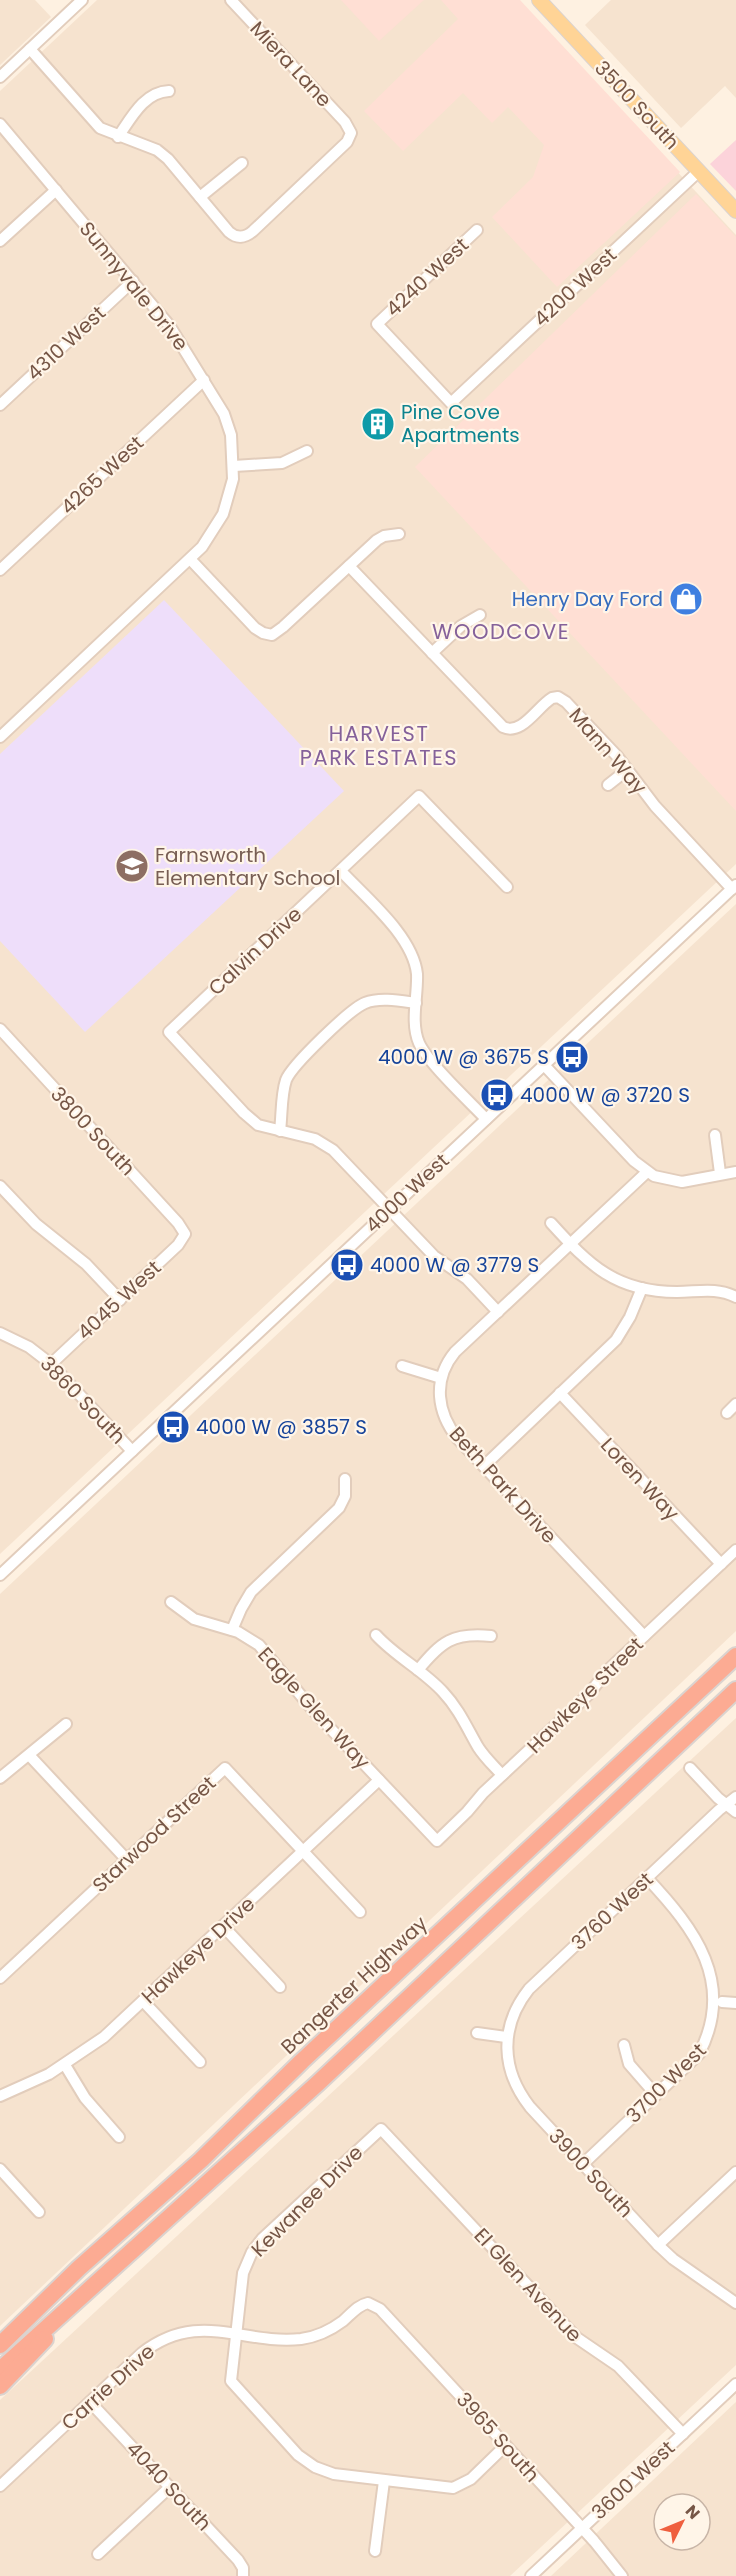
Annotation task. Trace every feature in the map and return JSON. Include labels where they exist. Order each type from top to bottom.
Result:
[{"type":"highway","name":"Bangerter Highway","points":[[0,2344],[79,2268],[201,2160],[302,2061],[736,1656]]},
{"type":"highway","points":[[0,2370],[60,2313],[318,2083],[736,1690]]},
{"type":"highway","points":[[0,2386],[40,2346],[71,2290],[194,2178],[201,2160]]},
{"type":"main road","name":"3500 South","points":[[539,0],[736,211]]},
{"type":"street","points":[[0,77],[82,0]]},
{"type":"street","name":"Miera Lane","points":[[200,198],[232,235],[240,237],[249,235],[347,142],[351,133],[350,129],[231,0]]},
{"type":"street","points":[[30,49],[100,128],[118,137],[157,150],[168,159],[200,198],[242,163]]},
{"type":"street","points":[[118,137],[133,114],[150,97],[158,92],[169,91]]},
{"type":"street","name":"Sunnyvale Drive","points":[[0,124],[177,335],[228,424],[234,466],[231,491],[223,514],[210,537],[190,559],[0,737]]},
{"type":"street","name":"4200 West","points":[[377,324],[451,404],[699,171]]},
{"type":"street","points":[[0,242],[56,190]]},
{"type":"street","name":"4240 West","points":[[377,324],[477,230]]},
{"type":"street","name":"4310 West","points":[[0,405],[133,281]]},
{"type":"street","name":"4265 West","points":[[0,570],[204,380]]},
{"type":"street","points":[[234,466],[275,465],[307,451]]},
{"type":"street","points":[[190,559],[255,628],[268,635],[283,627],[380,537],[399,534]]},
{"type":"street","name":"Mann Way","points":[[349,566],[503,728],[515,729],[549,699],[561,698],[627,770],[655,806],[734,887]]},
{"type":"street","points":[[432,653],[461,626],[480,615]]},
{"type":"street","points":[[608,786],[627,770]]},
{"type":"street","name":"Calvin Drive","points":[[280,1131],[266,1128],[251,1119],[169,1032],[419,796],[507,887]]},
{"type":"street","points":[[341,871],[399,933],[408,947],[416,972],[416,1033],[423,1050],[486,1119]]},
{"type":"street","name":"4000 West","points":[[0,1575],[734,887]]},
{"type":"street","points":[[416,1003],[375,1000],[365,1003],[301,1059],[286,1080],[280,1131],[315,1138],[333,1150],[434,1256],[467,1279],[498,1312]]},
{"type":"street","name":"3800 South","points":[[0,1029],[178,1223],[185,1234]]},
{"type":"street","points":[[544,1065],[647,1172],[660,1179],[682,1182],[720,1173],[736,1172]]},
{"type":"street","points":[[715,1135],[720,1173]]},
{"type":"street","points":[[402,1366],[441,1378],[450,1358],[647,1172]]},
{"type":"street","points":[[0,1186],[36,1224],[86,1264],[120,1300]]},
{"type":"street","points":[[551,1223],[596,1268],[615,1278],[642,1288],[668,1292],[716,1291],[736,1297]]},
{"type":"street","name":"4045 West","points":[[51,1364],[178,1245],[185,1234]]},
{"type":"street","points":[[484,1466],[621,1333],[642,1288]]},
{"type":"street","name":"3860 South","points":[[0,1333],[28,1347],[51,1364],[132,1451]]},
{"type":"street","name":"Beth Park Drive","points":[[441,1378],[440,1400],[446,1421],[458,1439],[644,1636]]},
{"type":"street","name":"Loren Way","points":[[560,1393],[721,1564]]},
{"type":"street","points":[[727,1413],[736,1404]]},
{"type":"street","points":[[232,1630],[251,1592],[339,1508],[345,1496],[345,1479]]},
{"type":"street","name":"Hawkeye Street","points":[[437,1841],[502,1775],[588,1695],[607,1671],[736,1550]]},
{"type":"street","name":"Eagle Glen Way","points":[[171,1602],[201,1623],[232,1630],[248,1637],[264,1650],[308,1705],[437,1841]]},
{"type":"street","points":[[418,1670],[433,1652],[450,1640],[466,1634],[491,1636]]},
{"type":"street","points":[[376,1635],[452,1702],[479,1748],[502,1775]]},
{"type":"street","points":[[0,1778],[66,1724]]},
{"type":"street","points":[[29,1755],[127,1860]]},
{"type":"street","name":"Starwood Street","points":[[0,1978],[225,1768],[303,1851]]},
{"type":"street","points":[[690,1768],[733,1804]]},
{"type":"street","name":"Hawkeye Drive","points":[[0,2096],[36,2081],[65,2065],[104,2037],[379,1780]]},
{"type":"street","name":"3760 West","points":[[506,2037],[513,2015],[529,1989],[647,1878],[733,1804]]},
{"type":"street","points":[[303,1851],[360,1912]]},
{"type":"street","name":"3700 West","points":[[582,2164],[705,2047],[715,2030],[722,2002],[722,1979],[711,1949],[647,1878]]},
{"type":"street","points":[[223,1926],[280,1987]]},
{"type":"street","points":[[143,2001],[200,2062]]},
{"type":"street","points":[[722,2002],[736,2003]]},
{"type":"street","points":[[477,2033],[506,2037]]},
{"type":"street","name":"3900 South","points":[[506,2037],[508,2064],[518,2091],[530,2107],[658,2245],[702,2280],[736,2302]]},
{"type":"street","points":[[624,2045],[629,2064],[656,2095]]},
{"type":"street","points":[[65,2065],[91,2106],[119,2137]]},
{"type":"street","name":"Kewanee Drive","points":[[381,2129],[262,2239],[252,2252],[241,2281],[230,2377],[232,2384],[298,2455],[327,2472],[441,2488],[458,2486],[471,2479],[505,2446]]},
{"type":"street","name":"El Glen Avenue","points":[[381,2129],[577,2338],[618,2366],[683,2434]]},
{"type":"street","points":[[0,2169],[39,2212]]},
{"type":"street","points":[[658,2245],[736,2172]]},
{"type":"street","name":"Carrie Drive","points":[[0,2486],[142,2354],[162,2340],[197,2330],[285,2339],[309,2337],[331,2329],[360,2306],[368,2303]]},
{"type":"street","name":"3965 South","points":[[368,2303],[380,2309],[582,2528],[622,2576]]},
{"type":"street","name":"3600 West","points":[[531,2576],[736,2384]]},
{"type":"street","name":"4040 South","points":[[90,2402],[238,2560],[244,2574]]},
{"type":"street","points":[[375,2551],[384,2481]]},
{"type":"street","points":[[98,2554],[170,2487]]},
{"type":"shaded area","points":[[0,0],[35,0],[51,17],[0,65]]},
{"type":"shaded area","points":[[97,0],[518,0],[736,235],[736,864],[0,1554],[0,91]]},
{"type":"shaded area","points":[[341,0],[424,0],[379,41]]},
{"type":"shaded area","points":[[441,0],[520,0],[680,172],[557,287],[492,217],[533,177],[544,145],[508,107],[492,123],[463,93],[403,151],[364,111],[458,19]]},
{"type":"shaded area","points":[[611,0],[736,0],[736,98],[725,86],[681,128],[585,25]]},
{"type":"shaded area","points":[[736,140],[736,191],[710,164]]},
{"type":"shaded area","points":[[696,194],[736,237],[736,811],[415,467]]},
{"type":"shaded area","name":"Farnsworth Elementary School","points":[[164,600],[344,791],[85,1032],[0,941],[0,754]]},
{"type":"shaded area","points":[[736,904],[736,1631],[0,2326],[0,1594]]},
{"type":"shaded area","points":[[736,1718],[736,2365],[510,2576],[0,2576],[0,2400]]},
{"type":"shaded area","points":[[736,2402],[736,2576],[551,2576]]},
{"type":"place","name":"Pine Cove Apartments","points":[[378,424]]},
{"type":"place","name":"Henry Day Ford","points":[[686,599]]},
{"type":"place","name":"Farnsworth Elementary School","points":[[132,866]]},
{"type":"place","name":"4000 W @ 3675 S","points":[[572,1057]]},
{"type":"place","name":"4000 W @ 3720 S","points":[[497,1095]]},
{"type":"place","name":"4000 W @ 3779 S","points":[[347,1265]]},
{"type":"place","name":"4000 W @ 3857 S","points":[[173,1427]]},
{"type":"district","name":"WOODCOVE","points":[[501,632]]},
{"type":"district","name":"HARVEST PARK ESTATES","points":[[379,746]]}]
